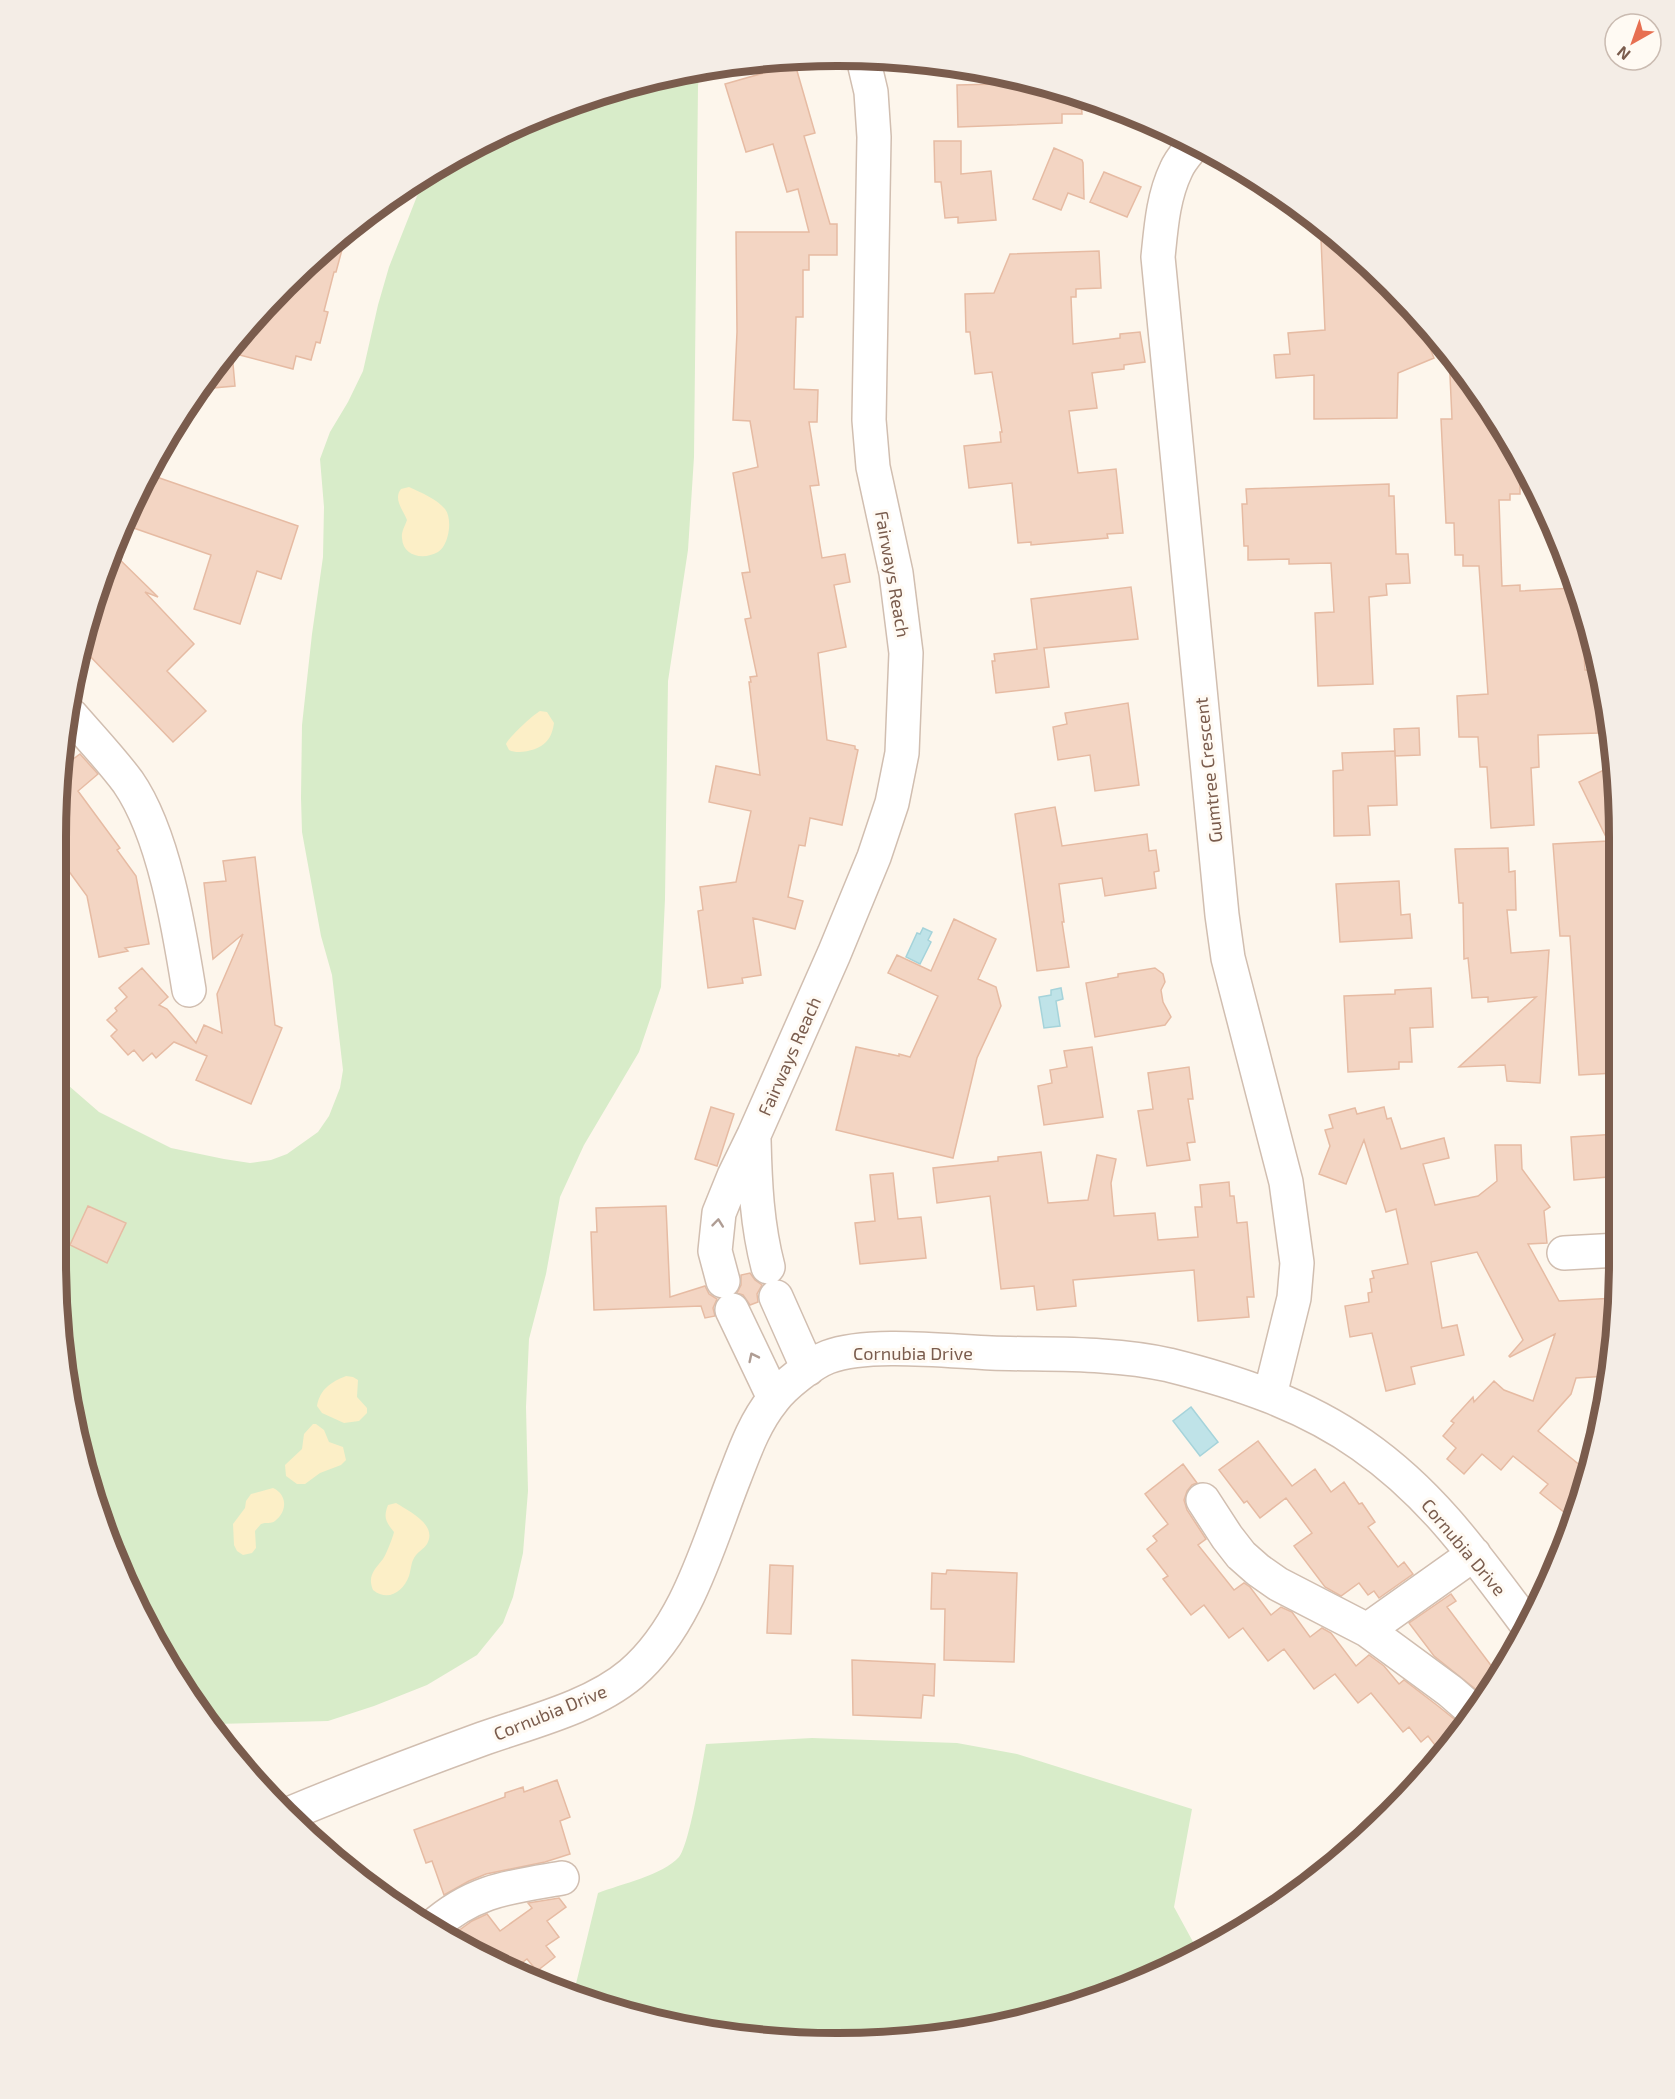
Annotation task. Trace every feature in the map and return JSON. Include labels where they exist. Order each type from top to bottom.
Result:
[{"type":"street","name":"Fairways Reach","points":[[774,1398],[727,1295],[715,1251],[719,1213],[874,857],[892,802],[902,753],[906,653],[896,573],[873,467],[869,420],[874,137],[872,92],[865,67]]},
{"type":"street","name":"Gumtree Crescent","points":[[1189,151],[1176,168],[1168,192],[1162,218],[1158,257],[1222,915],[1228,958],[1286,1182],[1297,1263],[1294,1298],[1270,1395]]},
{"type":"street","points":[[76,721],[128,783],[144,811],[157,846],[179,929],[189,990]]},
{"type":"street","name":"Fairways Reach","points":[[754,1135],[755,1191],[761,1242],[772,1282],[808,1369]]},
{"type":"street","points":[[1564,1253],[1609,1251]]},
{"type":"street","name":"Cornubia Drive","points":[[296,1811],[376,1778],[560,1712],[599,1694],[628,1676],[652,1654],[672,1625],[692,1586],[750,1435],[774,1398],[826,1357],[855,1351],[902,1349],[1124,1358],[1166,1365],[1270,1395],[1362,1445],[1435,1507],[1522,1617]]},
{"type":"street","points":[[1203,1500],[1241,1555],[1258,1570],[1278,1584],[1367,1630],[1450,1691],[1467,1707]]},
{"type":"street","points":[[1367,1630],[1474,1554]]},
{"type":"street","name":"Cornubia Drive","points":[[280,1795],[321,1784],[376,1778]]},
{"type":"street","points":[[439,1922],[468,1900],[508,1887],[562,1878]]},
{"type":"green space","points":[[699,79],[694,457],[688,550],[668,681],[665,899],[661,987],[639,1052],[584,1145],[560,1197],[546,1274],[529,1339],[526,1407],[528,1491],[523,1553],[513,1597],[503,1623],[477,1655],[427,1685],[328,1721],[220,1724],[169,1647],[146,1603],[125,1557],[92,1461],[81,1412],[68,1312],[66,1083],[99,1112],[171,1148],[250,1163],[271,1160],[287,1154],[318,1132],[329,1116],[340,1088],[343,1070],[332,975],[321,936],[302,832],[301,798],[302,725],[323,557],[324,507],[320,459],[330,432],[363,371],[389,267],[420,189],[452,169],[542,125],[590,107],[638,92]]},
{"type":"green space","points":[[812,1738],[957,1743],[1017,1754],[1192,1809],[1174,1907],[1195,1945],[1133,1974],[1037,2007],[988,2018],[888,2031],[838,2033],[737,2026],[638,2007],[575,1986],[598,1893],[652,1874],[679,1857],[691,1821],[706,1744]]},
{"type":"sand","points":[[409,487],[438,502],[445,509],[449,519],[449,532],[445,544],[438,552],[427,556],[410,553],[403,544],[402,534],[407,520],[398,497],[401,489]]},
{"type":"sand","points":[[540,711],[547,712],[554,723],[548,740],[543,745],[529,751],[509,750],[506,744],[508,740]]},
{"type":"sand","points":[[346,1376],[358,1380],[357,1397],[367,1408],[367,1413],[359,1421],[344,1423],[322,1413],[317,1406],[318,1400],[327,1387]]},
{"type":"sand","points":[[313,1424],[324,1430],[329,1442],[343,1447],[346,1460],[341,1465],[320,1473],[305,1484],[297,1484],[286,1476],[285,1465],[302,1449],[304,1434]]},
{"type":"sand","points":[[273,1488],[281,1494],[284,1508],[273,1522],[261,1524],[255,1531],[256,1548],[252,1553],[243,1555],[234,1545],[233,1524],[245,1508],[246,1501],[251,1494]]},
{"type":"sand","points":[[396,1503],[420,1519],[429,1531],[429,1537],[426,1546],[414,1558],[403,1587],[394,1594],[384,1595],[373,1590],[371,1577],[384,1557],[392,1538],[394,1532],[387,1522],[386,1513],[388,1505]]},
{"type":"water","points":[[923,928],[932,932],[928,940],[931,942],[920,964],[906,957],[917,933],[920,934]]},
{"type":"water","points":[[1061,988],[1063,999],[1056,1001],[1060,1026],[1044,1028],[1039,997],[1051,995],[1051,990]]},
{"type":"water","points":[[1191,1407],[1218,1442],[1200,1456],[1173,1421]]},
{"type":"building","points":[[796,68],[815,133],[804,136],[830,224],[837,224],[837,255],[809,255],[809,270],[803,270],[803,317],[796,317],[794,389],[818,390],[817,422],[809,422],[819,485],[810,486],[822,558],[845,554],[850,582],[834,585],[846,647],[818,653],[827,740],[855,746],[858,750],[842,825],[810,818],[805,846],[799,845],[788,897],[803,901],[795,929],[753,918],[761,975],[742,978],[743,983],[708,988],[698,911],[703,910],[700,887],[736,882],[751,811],[709,802],[716,766],[760,775],[749,682],[751,682],[750,677],[757,676],[745,619],[751,618],[742,573],[750,572],[733,473],[758,467],[750,421],[733,420],[737,332],[736,232],[809,232],[798,189],[787,192],[773,144],[746,152],[725,84],[778,69]]},
{"type":"building","points":[[1001,84],[1037,92],[1081,106],[1082,114],[1062,114],[1062,123],[958,127],[957,85]]},
{"type":"building","points":[[934,141],[961,141],[961,174],[991,171],[996,220],[958,223],[958,217],[945,218],[941,182],[935,182]]},
{"type":"building","points":[[1054,148],[1082,160],[1083,163],[1084,199],[1068,193],[1061,210],[1033,199]]},
{"type":"building","points":[[1104,172],[1141,187],[1127,217],[1090,202]]},
{"type":"building","points":[[1321,239],[1324,239],[1346,257],[1383,292],[1426,339],[1434,358],[1398,373],[1397,418],[1314,419],[1314,375],[1276,378],[1274,355],[1290,354],[1288,333],[1325,330]]},
{"type":"building","points":[[343,245],[324,311],[328,312],[320,343],[316,342],[311,360],[296,356],[293,369],[236,354],[292,292]]},
{"type":"building","points":[[1099,251],[1101,288],[1076,289],[1076,297],[1071,297],[1073,344],[1120,338],[1120,334],[1140,332],[1145,362],[1124,365],[1124,369],[1092,373],[1097,408],[1069,411],[1078,473],[1116,469],[1123,533],[1107,534],[1108,538],[1031,545],[1031,542],[1018,543],[1012,483],[969,488],[964,446],[1001,442],[1000,432],[1002,432],[992,372],[975,374],[970,332],[966,332],[965,294],[994,293],[1010,254]]},
{"type":"building","points":[[233,359],[235,386],[211,388]]},
{"type":"building","points":[[1450,368],[1479,409],[1520,479],[1520,494],[1510,494],[1510,500],[1499,500],[1502,586],[1520,585],[1520,591],[1567,588],[1583,638],[1585,670],[1590,670],[1594,687],[1598,733],[1538,735],[1539,767],[1531,768],[1534,825],[1491,828],[1487,767],[1480,767],[1478,737],[1459,737],[1457,696],[1488,694],[1479,566],[1463,566],[1463,555],[1455,555],[1454,523],[1446,523],[1441,419],[1452,419]]},
{"type":"building","points":[[156,477],[298,526],[281,579],[257,571],[240,624],[194,609],[211,555],[132,527]]},
{"type":"building","points":[[1389,484],[1389,496],[1394,496],[1396,554],[1408,554],[1410,583],[1386,584],[1387,595],[1369,597],[1373,684],[1318,686],[1315,613],[1334,612],[1331,563],[1289,564],[1289,559],[1248,560],[1248,546],[1244,546],[1242,504],[1247,504],[1246,489]]},
{"type":"building","points":[[119,559],[158,597],[145,592],[194,644],[167,671],[206,711],[173,742],[88,654]]},
{"type":"building","points":[[1131,587],[1138,639],[1044,648],[1049,687],[996,693],[992,661],[995,661],[994,654],[1037,649],[1031,599]]},
{"type":"building","points":[[1128,703],[1139,785],[1095,791],[1090,755],[1058,760],[1053,727],[1067,724],[1065,713]]},
{"type":"building","points":[[1419,728],[1420,755],[1395,756],[1394,729]]},
{"type":"building","points":[[1395,751],[1397,805],[1368,806],[1370,835],[1334,836],[1333,771],[1343,770],[1342,753]]},
{"type":"building","points":[[80,754],[98,774],[78,791],[120,848],[117,850],[136,876],[149,944],[125,948],[128,951],[99,957],[87,896],[66,867],[71,761]]},
{"type":"building","points":[[1605,769],[1609,838],[1609,1073],[1579,1075],[1570,936],[1560,936],[1553,844],[1608,841],[1579,782]]},
{"type":"building","points":[[1055,807],[1062,846],[1147,834],[1149,851],[1156,850],[1159,871],[1154,872],[1156,888],[1105,896],[1102,878],[1059,884],[1069,967],[1037,971],[1015,814]]},
{"type":"building","points":[[1508,848],[1509,872],[1515,871],[1516,910],[1507,910],[1511,953],[1549,950],[1540,1083],[1507,1081],[1505,1065],[1459,1067],[1536,997],[1488,1002],[1488,997],[1472,998],[1468,958],[1464,959],[1463,903],[1459,903],[1455,849]]},
{"type":"building","points":[[255,857],[275,1025],[282,1028],[251,1104],[196,1080],[207,1056],[174,1042],[156,1058],[152,1053],[143,1061],[134,1050],[128,1055],[111,1036],[117,1030],[107,1020],[117,1011],[115,1008],[127,997],[119,988],[142,968],[168,997],[159,1005],[167,1009],[196,1043],[204,1025],[222,1033],[217,994],[243,934],[213,959],[204,883],[226,881],[223,861]]},
{"type":"building","points":[[1399,881],[1401,915],[1410,914],[1412,938],[1340,942],[1336,884]]},
{"type":"building","points":[[954,919],[996,939],[978,979],[996,987],[1001,1006],[977,1058],[953,1158],[836,1130],[856,1047],[910,1057],[938,996],[888,973],[897,955],[931,971]]},
{"type":"building","points":[[1155,968],[1163,974],[1165,982],[1161,990],[1163,1002],[1171,1017],[1165,1025],[1095,1037],[1086,983],[1118,977],[1118,974]]},
{"type":"building","points":[[1431,988],[1433,1027],[1410,1028],[1412,1062],[1399,1062],[1399,1069],[1348,1072],[1344,996],[1395,994],[1395,990]]},
{"type":"building","points":[[1092,1047],[1103,1117],[1044,1125],[1038,1086],[1052,1083],[1050,1070],[1067,1067],[1064,1051]]},
{"type":"building","points":[[1189,1067],[1193,1099],[1188,1099],[1195,1142],[1187,1143],[1190,1160],[1147,1166],[1138,1111],[1153,1109],[1148,1073]]},
{"type":"building","points":[[711,1107],[734,1114],[717,1166],[695,1159]]},
{"type":"building","points":[[1384,1107],[1387,1119],[1391,1118],[1401,1149],[1444,1138],[1449,1158],[1423,1164],[1435,1205],[1478,1196],[1497,1181],[1495,1145],[1521,1145],[1522,1169],[1550,1207],[1544,1211],[1547,1243],[1528,1244],[1559,1301],[1608,1298],[1600,1377],[1576,1378],[1571,1394],[1538,1431],[1581,1466],[1565,1513],[1540,1493],[1548,1484],[1513,1456],[1501,1470],[1482,1454],[1464,1474],[1447,1459],[1456,1448],[1443,1436],[1454,1423],[1451,1421],[1473,1397],[1474,1402],[1494,1381],[1504,1390],[1533,1401],[1555,1334],[1509,1356],[1523,1340],[1477,1252],[1431,1262],[1442,1328],[1457,1325],[1464,1355],[1411,1367],[1415,1384],[1386,1391],[1372,1333],[1350,1337],[1345,1306],[1369,1302],[1368,1293],[1372,1292],[1370,1279],[1374,1278],[1372,1271],[1408,1264],[1396,1209],[1386,1212],[1364,1140],[1346,1184],[1319,1174],[1330,1146],[1325,1130],[1333,1128],[1329,1115],[1355,1108],[1357,1114]]},
{"type":"building","points":[[1609,1135],[1608,1177],[1574,1180],[1571,1137]]},
{"type":"building","points":[[1041,1152],[1048,1203],[1088,1200],[1097,1155],[1116,1159],[1111,1183],[1114,1216],[1155,1213],[1158,1240],[1198,1237],[1195,1207],[1202,1207],[1200,1185],[1229,1182],[1230,1196],[1234,1196],[1237,1223],[1247,1222],[1254,1297],[1247,1297],[1249,1317],[1198,1321],[1194,1270],[1073,1280],[1076,1306],[1037,1310],[1034,1286],[1001,1289],[990,1196],[937,1203],[933,1168],[998,1161],[998,1157]]},
{"type":"building","points":[[893,1173],[898,1219],[921,1217],[926,1258],[860,1264],[855,1223],[875,1221],[870,1175]]},
{"type":"building","points":[[88,1206],[126,1223],[107,1263],[70,1245]]},
{"type":"building","points":[[666,1206],[670,1297],[705,1286],[709,1294],[717,1299],[713,1308],[715,1316],[705,1318],[701,1306],[594,1310],[591,1232],[597,1232],[596,1208]]},
{"type":"building","points":[[750,1273],[762,1285],[757,1294],[758,1302],[750,1305],[743,1295],[737,1293],[741,1285],[741,1275]]},
{"type":"building","points":[[1258,1441],[1292,1486],[1315,1469],[1331,1492],[1344,1482],[1375,1522],[1368,1527],[1398,1567],[1404,1562],[1413,1574],[1379,1598],[1374,1591],[1368,1595],[1359,1583],[1341,1596],[1325,1587],[1294,1546],[1312,1533],[1286,1498],[1260,1518],[1247,1501],[1244,1503],[1219,1470]]},
{"type":"building","points":[[1183,1464],[1197,1483],[1187,1491],[1184,1500],[1187,1510],[1206,1539],[1198,1545],[1234,1590],[1244,1583],[1250,1587],[1271,1615],[1281,1607],[1292,1612],[1310,1637],[1322,1628],[1331,1633],[1356,1666],[1369,1655],[1384,1666],[1399,1684],[1404,1680],[1438,1706],[1457,1721],[1437,1747],[1428,1736],[1421,1742],[1409,1727],[1403,1732],[1371,1693],[1358,1703],[1335,1674],[1314,1689],[1284,1649],[1268,1661],[1243,1628],[1229,1638],[1204,1605],[1191,1615],[1163,1579],[1168,1576],[1147,1549],[1157,1541],[1153,1536],[1168,1524],[1145,1494]]},
{"type":"building","points":[[770,1565],[793,1566],[791,1634],[767,1633]]},
{"type":"building","points":[[947,1570],[1017,1573],[1014,1662],[944,1660],[945,1609],[931,1609],[932,1573],[946,1574]]},
{"type":"building","points":[[1451,1594],[1456,1601],[1447,1607],[1493,1668],[1478,1691],[1434,1656],[1409,1623]]},
{"type":"building","points":[[852,1660],[935,1664],[934,1696],[923,1695],[921,1718],[853,1715]]},
{"type":"building","points":[[557,1780],[570,1817],[560,1821],[570,1854],[545,1862],[486,1874],[444,1895],[432,1861],[426,1863],[414,1830],[505,1797],[505,1793],[523,1787],[524,1792]]},
{"type":"building","points":[[559,1898],[566,1907],[547,1921],[559,1937],[546,1946],[555,1957],[537,1971],[527,1959],[520,1964],[456,1932],[487,1914],[500,1931],[532,1908],[528,1903]]}]
